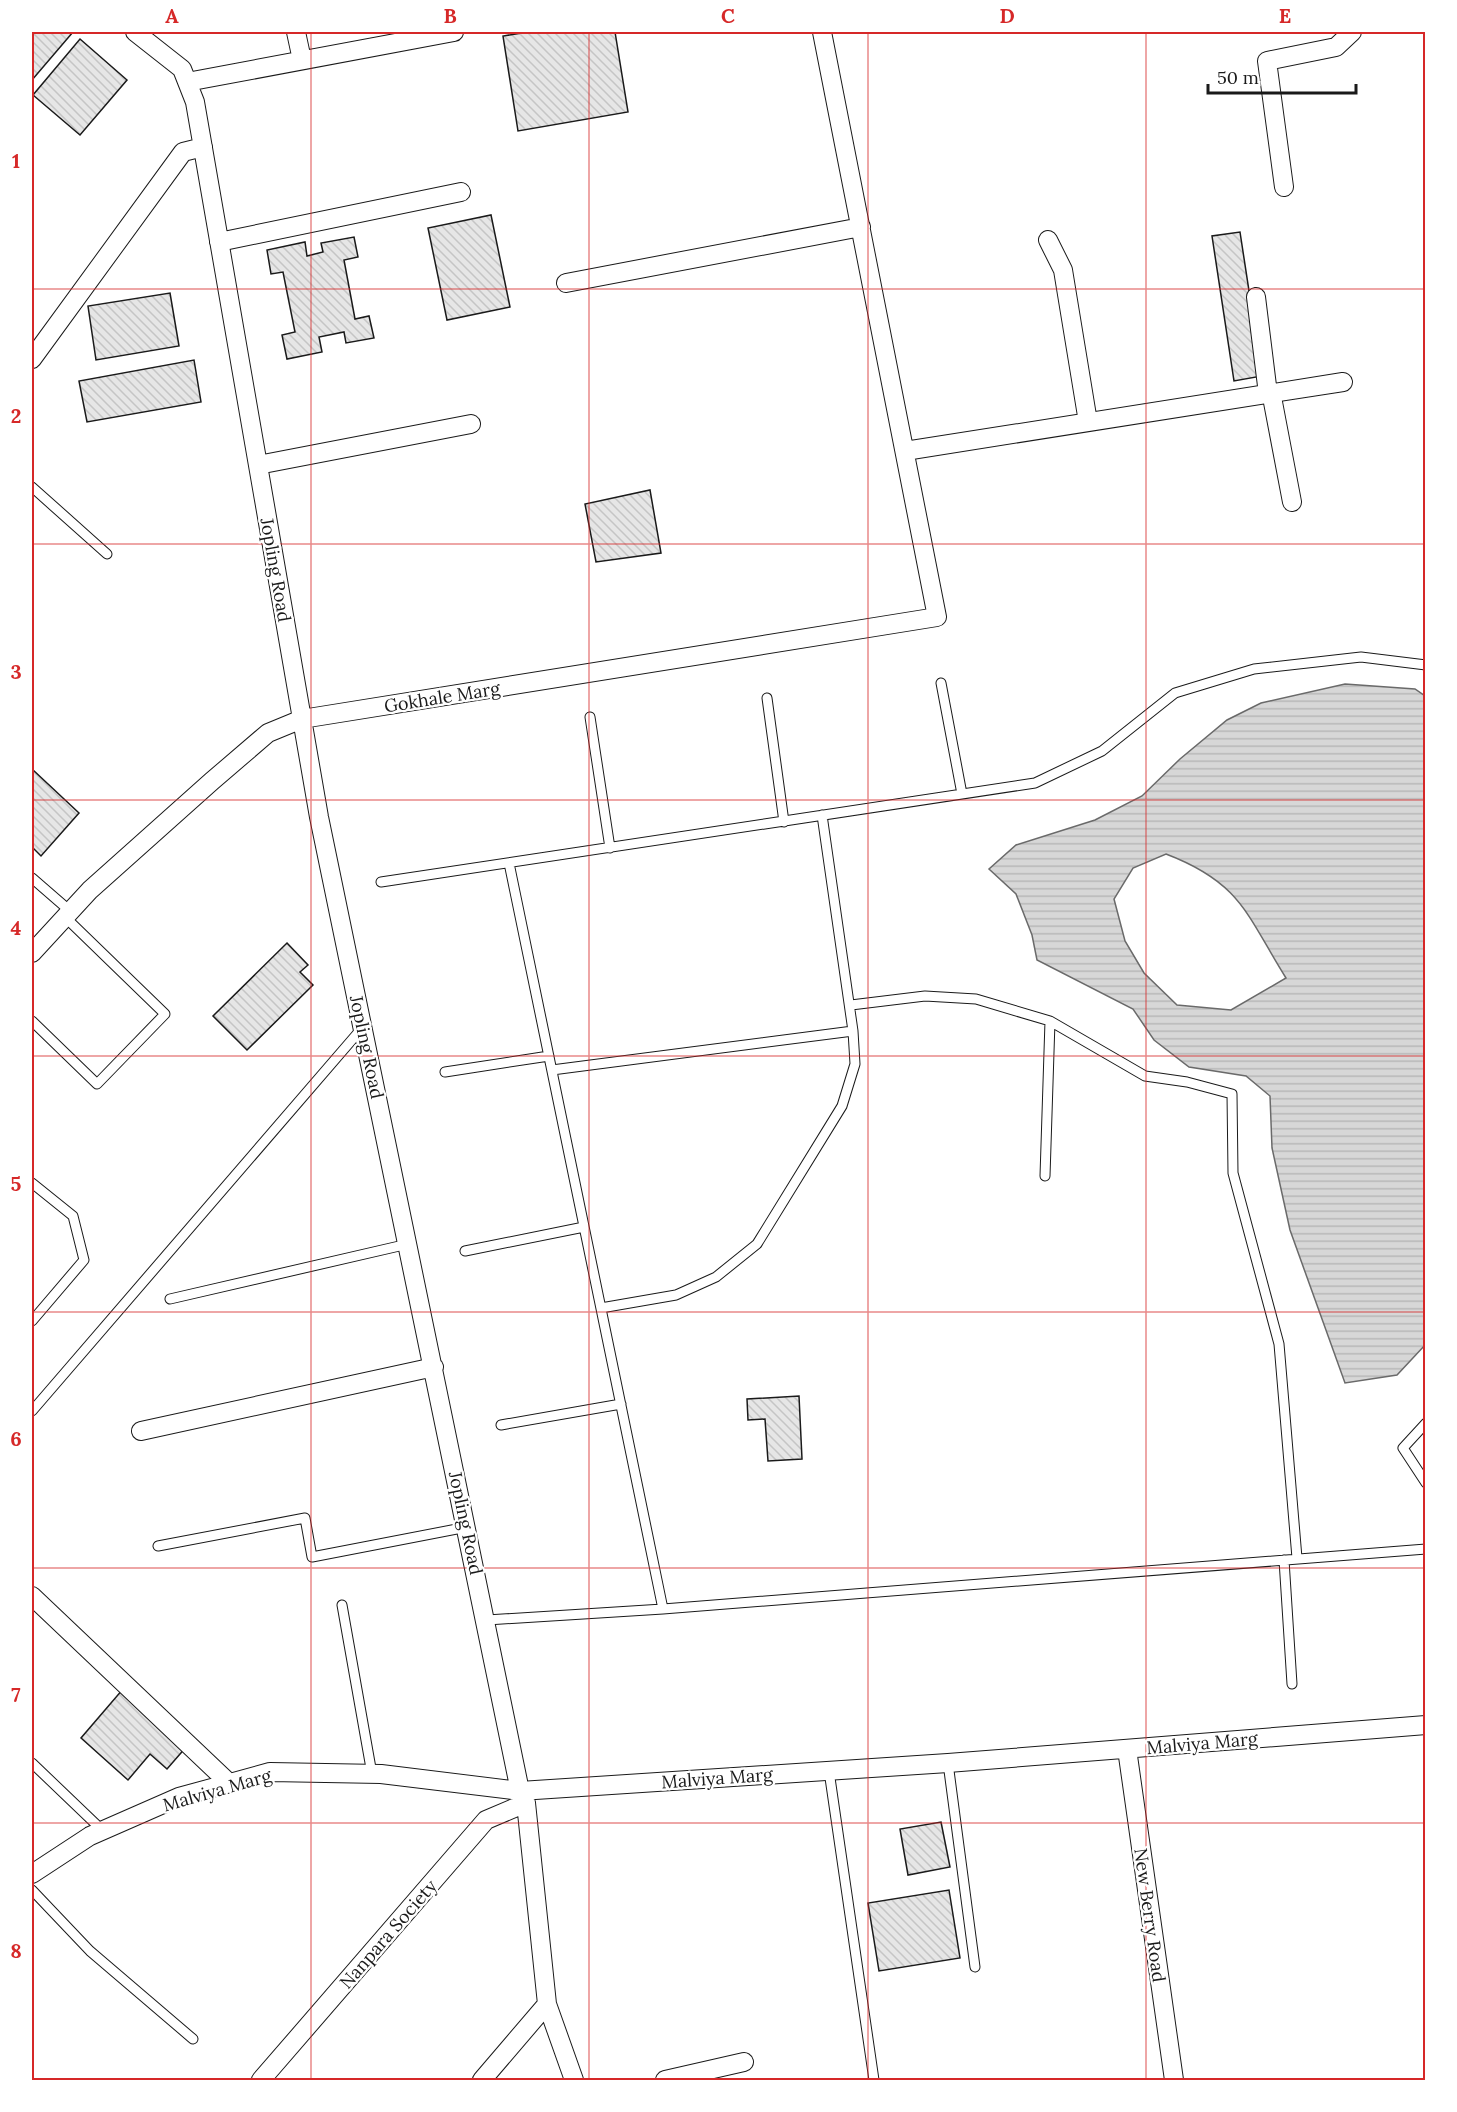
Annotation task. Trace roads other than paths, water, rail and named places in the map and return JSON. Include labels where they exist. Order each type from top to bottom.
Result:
[{"type":"street","name":"Jopling Road","points":[[135,32],[182,69],[195,102],[319,817],[523,1797],[547,2004],[574,2080]]},
{"type":"street","points":[[296,32],[302,60]]},
{"type":"street","points":[[187,82],[454,32]]},
{"type":"street","points":[[822,32],[905,451],[1343,382]]},
{"type":"street","points":[[1284,187],[1267,61],[1336,47],[1352,32]]},
{"type":"street","points":[[32,359],[183,152],[203,147]]},
{"type":"street","points":[[219,242],[461,192]]},
{"type":"street","points":[[566,283],[861,227]]},
{"type":"street","points":[[1048,240],[1063,270],[1088,422]]},
{"type":"street","points":[[1256,297],[1268,394],[1272,397],[1292,502]]},
{"type":"street","points":[[258,465],[471,424]]},
{"type":"street","name":"Gokhale Marg","points":[[32,953],[90,890],[268,733],[302,719],[937,617],[905,451]]},
{"type":"street","points":[[141,1431],[434,1367]]},
{"type":"street","points":[[32,1596],[229,1783]]},
{"type":"street","name":"Malviya Marg","points":[[32,1874],[103,1831],[178,1797],[270,1772],[372,1774],[523,1797],[1425,1725]]},
{"type":"street","name":"New Berry Road","points":[[1127,1749],[1174,2080]]},
{"type":"street","name":"Nanpara Society","points":[[261,2080],[486,1820],[523,1797]]},
{"type":"street","points":[[482,2080],[547,2004]]},
{"type":"street","points":[[665,2080],[744,2062]]},
{"type":"lane","points":[[32,487],[106,554]]},
{"type":"lane","points":[[381,882],[1035,783],[1102,751],[1175,693],[1254,669],[1361,657],[1425,665]]},
{"type":"lane","points":[[941,683],[962,794]]},
{"type":"lane","points":[[767,698],[784,822]]},
{"type":"lane","points":[[590,717],[610,848]]},
{"type":"lane","points":[[601,1308],[676,1295],[717,1277],[757,1244],[842,1106],[855,1064],[853,1030],[822,815]]},
{"type":"lane","points":[[509,863],[663,1609]]},
{"type":"lane","points":[[32,878],[165,1014],[97,1084],[32,1021]]},
{"type":"lane","points":[[851,1005],[925,996],[976,999],[1050,1021],[1145,1076],[1187,1082],[1232,1095],[1233,1173],[1279,1344],[1298,1558]]},
{"type":"lane","points":[[1045,1176],[1050,1021]]},
{"type":"lane","points":[[32,1411],[363,1027]]},
{"type":"lane","points":[[552,1070],[853,1030]]},
{"type":"lane","points":[[445,1072],[549,1056]]},
{"type":"lane","points":[[32,1183],[73,1216],[84,1260],[32,1321]]},
{"type":"lane","points":[[465,1251],[584,1227]]},
{"type":"lane","points":[[170,1299],[408,1244]]},
{"type":"lane","points":[[501,1425],[621,1404]]},
{"type":"lane","points":[[1425,1423],[1403,1448],[1425,1483]]},
{"type":"lane","points":[[158,1546],[305,1518],[312,1557],[467,1527]]},
{"type":"lane","points":[[487,1620],[663,1609],[1425,1549]]},
{"type":"lane","points":[[1284,1560],[1292,1684]]},
{"type":"lane","points":[[342,1605],[372,1774]]},
{"type":"lane","points":[[32,1763],[103,1831]]},
{"type":"lane","points":[[948,1763],[975,1967]]},
{"type":"lane","points":[[829,1771],[874,2080]]},
{"type":"lane","points":[[32,1890],[90,1951],[193,2039]]}]
